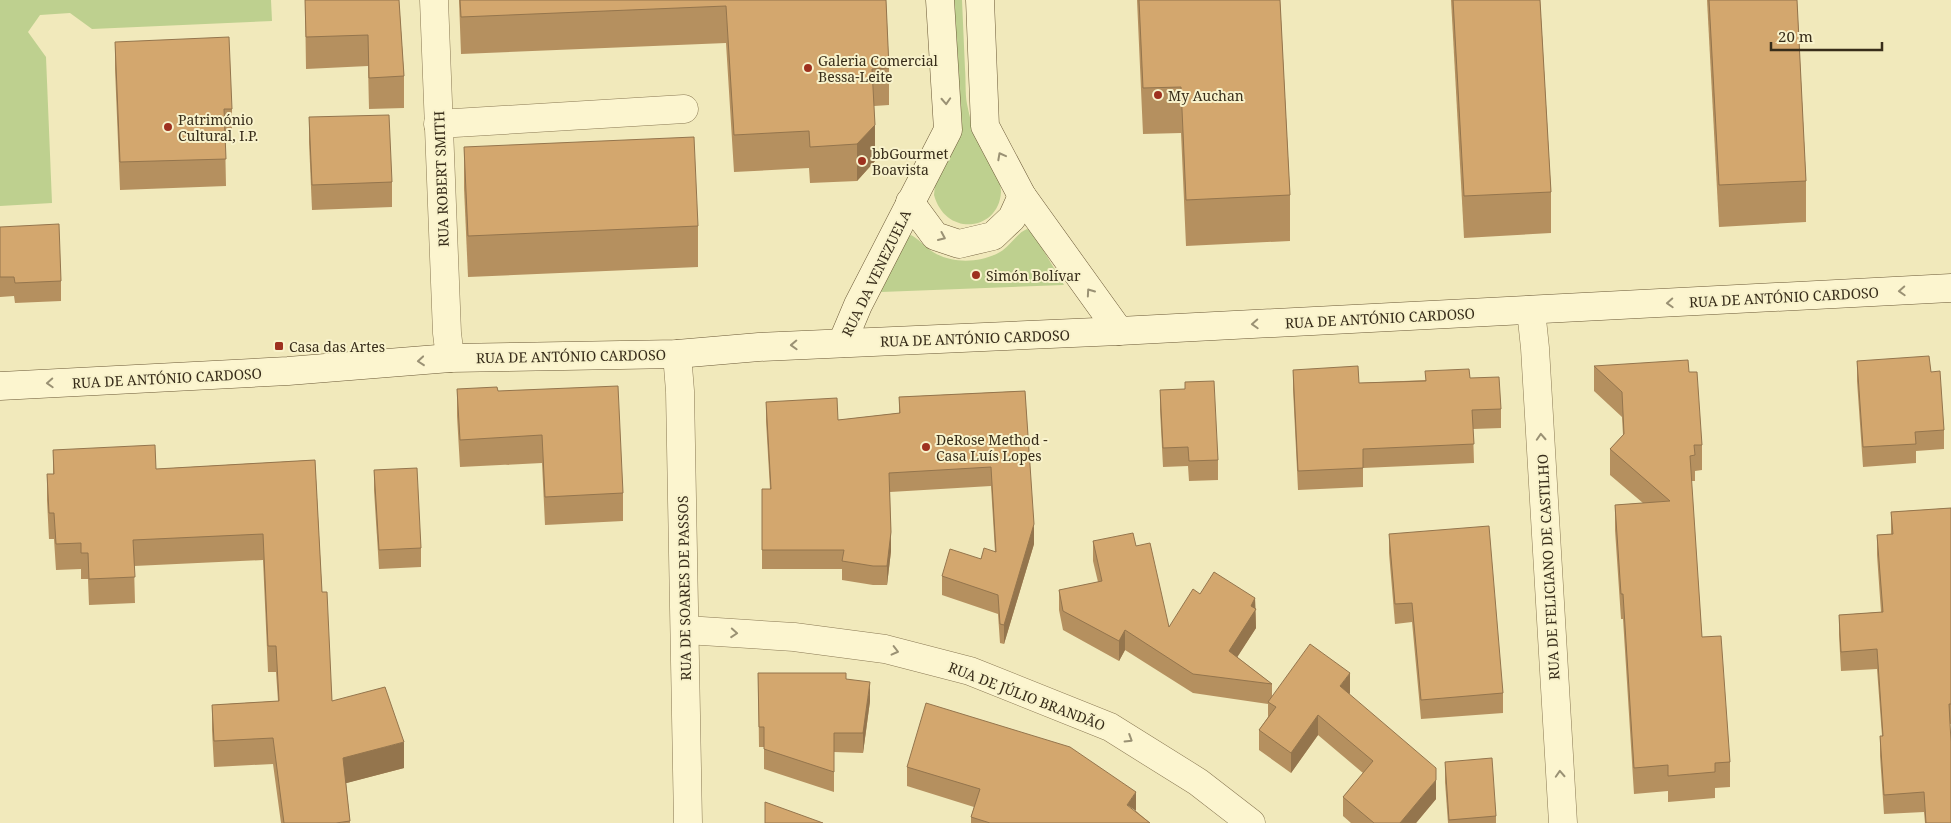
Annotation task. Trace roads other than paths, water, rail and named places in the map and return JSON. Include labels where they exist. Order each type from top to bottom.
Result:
[{"type":"street","name":"RUA ROBERT SMITH","points":[[434,0],[446,323],[450,358]]},
{"type":"street","name":"RUA DA VENEZUELA","points":[[842,343],[858,305],[948,130],[940,0]]},
{"type":"street","points":[[980,0],[985,126],[1022,196],[1119,331]]},
{"type":"street","points":[[438,124],[684,109]]},
{"type":"street","name":"RUA DA VENEZUELA","points":[[910,202],[935,236],[959,244],[993,236],[1012,218],[1022,196]]},
{"type":"street","name":"RUA DE ANTÓNIO CARDOSO","points":[[0,386],[288,372],[450,358],[677,354],[759,347],[1119,331],[1951,288]]},
{"type":"street","name":"RUA DE FELICIANO DE CASTILHO","points":[[1531,310],[1536,358],[1563,823]]},
{"type":"street","name":"RUA DE SOARES DE PASSOS","points":[[677,354],[680,391],[686,630],[688,823]]},
{"type":"street","name":"RUA DE JÚLIO BRANDÃO","points":[[686,630],[794,637],[885,649],[970,671],[1110,727],[1198,782],[1251,823]]},
{"type":"place","name":"Galeria Comercial Bessa-Leite","points":[[808,68]]},
{"type":"place","name":"My Auchan","points":[[1158,95]]},
{"type":"place","name":"Património Cultural, I.P.","points":[[168,127]]},
{"type":"place","name":"bbGourmet Boavista","points":[[862,161]]},
{"type":"place","name":"Simón Bolívar","points":[[976,275]]},
{"type":"place","name":"Casa das Artes","points":[[279,346]]},
{"type":"place","name":"DeRose Method - Casa Luís Lopes","points":[[926,447]]}]
